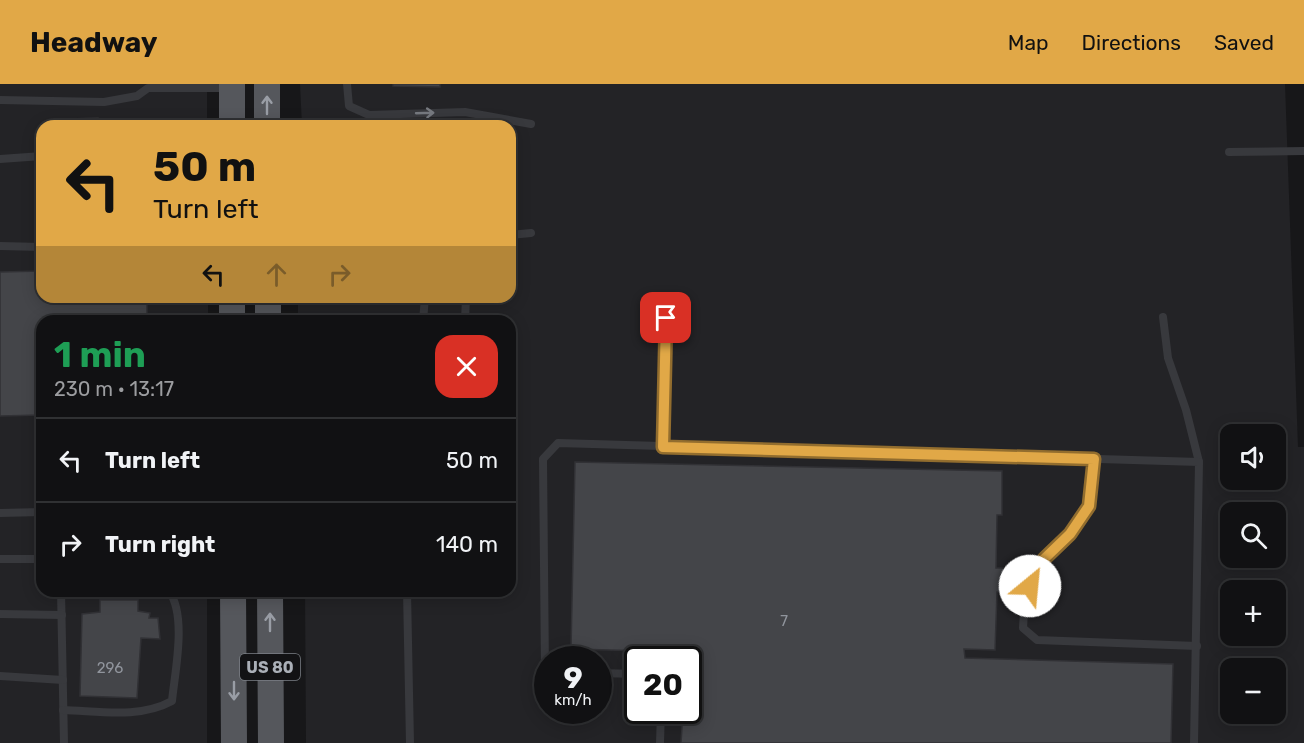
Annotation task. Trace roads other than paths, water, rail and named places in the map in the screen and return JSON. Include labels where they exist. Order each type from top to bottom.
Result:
[{"type":"main road","points":[[267,84],[267,120]]},
{"type":"main road","points":[[232,86],[232,120]]},
{"type":"main road","name":"US 80","points":[[233,597],[234,743]]},
{"type":"main road","name":"US 80","points":[[270,597],[271,743]]},
{"type":"lane","points":[[348,84],[349,106],[369,116],[465,111],[511,120]]},
{"type":"lane","points":[[0,100],[104,102],[137,96],[148,86],[232,86]]},
{"type":"lane","points":[[516,121],[531,124]]},
{"type":"lane","points":[[1229,152],[1304,151]]},
{"type":"lane","points":[[0,159],[36,156]]},
{"type":"lane","points":[[516,234],[531,233]]},
{"type":"lane","points":[[0,246],[36,247]]},
{"type":"lane","points":[[1163,316],[1168,358],[1186,410],[1199,462],[1194,743]]},
{"type":"lane","points":[[663,447],[666,318]]},
{"type":"lane","points":[[545,646],[543,459],[558,443],[1199,462]]},
{"type":"lane","points":[[1094,459],[1089,506],[1070,534],[1044,559],[1025,596],[1023,628],[1037,640],[1197,646]]},
{"type":"lane","points":[[0,513],[36,512]]},
{"type":"lane","points":[[0,559],[36,559]]},
{"type":"lane","points":[[61,597],[64,743]]},
{"type":"lane","points":[[63,710],[142,712],[157,710],[172,702],[178,652],[176,602],[173,597]]},
{"type":"lane","points":[[407,597],[410,743]]},
{"type":"lane","points":[[0,614],[62,615]]},
{"type":"lane","points":[[0,676],[63,680]]},
{"type":"lane","points":[[660,743],[661,724]]}]
